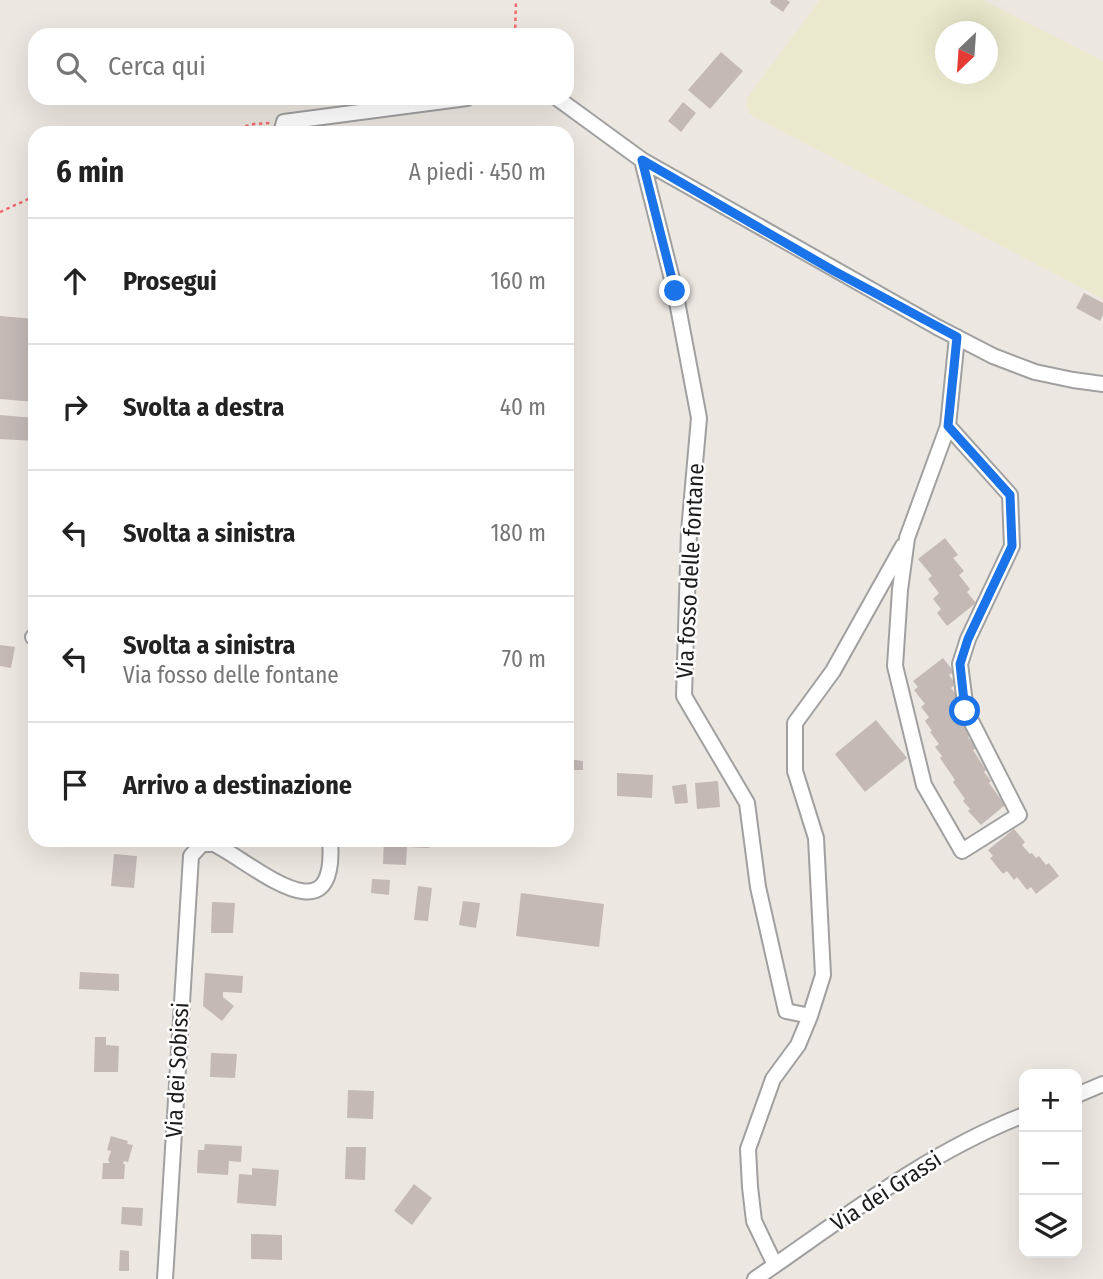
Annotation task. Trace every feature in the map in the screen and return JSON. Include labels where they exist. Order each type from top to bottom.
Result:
[{"type":"street","points":[[289,126],[423,105]]},
{"type":"street","points":[[567,105],[642,160],[834,271],[993,356],[1035,372],[1103,384]]},
{"type":"street","name":"Via fosso delle fontane","points":[[642,160],[675,291],[699,418],[689,531],[684,696],[747,803],[758,887],[786,1011],[810,1016]]},
{"type":"street","points":[[775,1265],[754,1221],[748,1149],[773,1079],[798,1045],[823,975],[816,838],[795,771],[795,723],[833,671],[908,538],[948,426],[957,337]]},
{"type":"street","points":[[908,538],[900,590],[895,666],[924,785],[962,851],[1019,815],[965,711],[960,664],[968,639],[1012,546],[1010,495],[948,426]]},
{"type":"street","name":"Via dei Sobissi","points":[[165,1279],[190,861],[198,847]]},
{"type":"street","name":"Via dei Sobissi","points":[[219,847],[283,885],[304,892],[314,890],[326,879],[331,862],[330,847]]},
{"type":"street","points":[[1082,1092],[1103,1084]]},
{"type":"street","name":"Via dei Grassi","points":[[755,1279],[950,1149],[1019,1117]]},
{"type":"path","points":[[515,28],[516,0]]},
{"type":"path","points":[[246,126],[273,126]]},
{"type":"path","points":[[0,212],[28,199]]},
{"type":"shaded area","points":[[820,0],[983,0],[1103,61],[1103,299],[749,114],[746,99]]},
{"type":"building","points":[[771,0],[790,2],[783,12],[770,3]]},
{"type":"building","points":[[721,52],[743,71],[710,109],[688,90]]},
{"type":"building","points":[[683,102],[696,113],[681,132],[668,121]]},
{"type":"building","points":[[1084,293],[1103,303],[1100,321],[1076,308]]},
{"type":"building","points":[[0,316],[28,318],[28,401],[0,399]]},
{"type":"building","points":[[0,415],[28,417],[28,441],[0,439]]},
{"type":"building","points":[[945,538],[958,555],[953,558],[964,571],[959,575],[970,589],[967,592],[976,603],[947,626],[937,613],[941,609],[933,599],[939,593],[928,579],[932,576],[918,559]]},
{"type":"building","points":[[0,645],[15,647],[11,668],[0,666]]},
{"type":"building","points":[[943,658],[954,672],[949,675],[956,684],[951,688],[959,698],[955,701],[964,713],[960,716],[968,725],[965,727],[971,735],[968,737],[977,748],[973,750],[986,770],[984,772],[991,781],[989,783],[1005,805],[981,825],[968,811],[970,809],[963,801],[965,799],[953,782],[955,780],[940,758],[942,756],[935,747],[939,744],[925,721],[929,717],[921,707],[925,704],[914,690],[918,687],[913,681]]},
{"type":"building","points":[[876,720],[907,758],[865,792],[835,754]]},
{"type":"building","points":[[574,760],[583,761],[583,770],[574,770]]},
{"type":"building","points":[[617,773],[653,775],[652,798],[617,796]]},
{"type":"building","points":[[718,781],[720,807],[697,809],[695,783]]},
{"type":"building","points":[[686,784],[688,803],[675,804],[672,786]]},
{"type":"building","points":[[1014,829],[1025,842],[1022,845],[1030,854],[1036,858],[1039,856],[1046,865],[1049,863],[1059,876],[1036,894],[1031,887],[1027,890],[1017,877],[1014,880],[1007,871],[1003,874],[990,858],[993,856],[988,850]]},
{"type":"building","points":[[384,847],[407,847],[406,865],[383,864]]},
{"type":"building","points":[[114,854],[137,856],[134,888],[111,886]]},
{"type":"building","points":[[372,879],[390,880],[389,895],[371,893]]},
{"type":"building","points":[[418,886],[432,888],[428,921],[414,920]]},
{"type":"building","points":[[521,893],[604,904],[599,947],[516,936]]},
{"type":"building","points":[[463,901],[480,903],[476,928],[459,925]]},
{"type":"building","points":[[212,902],[235,903],[233,933],[211,933]]},
{"type":"building","points":[[80,972],[119,974],[119,991],[79,989]]},
{"type":"building","points":[[205,973],[243,976],[242,993],[223,992],[223,997],[234,1006],[222,1021],[203,1006]]},
{"type":"building","points":[[95,1037],[106,1037],[106,1045],[119,1046],[118,1072],[94,1072]]},
{"type":"building","points":[[211,1053],[237,1054],[235,1078],[210,1077]]},
{"type":"building","points":[[348,1090],[374,1091],[373,1119],[347,1118]]},
{"type":"building","points":[[111,1136],[133,1145],[128,1162],[124,1161],[123,1164],[124,1179],[102,1179],[103,1163],[110,1163],[108,1160],[111,1151],[107,1150]]},
{"type":"building","points":[[205,1144],[242,1146],[241,1162],[229,1161],[228,1175],[197,1173],[198,1150],[204,1150]]},
{"type":"building","points":[[346,1147],[366,1147],[365,1180],[345,1179]]},
{"type":"building","points":[[252,1168],[279,1170],[276,1206],[237,1203],[239,1174],[252,1175]]},
{"type":"building","points":[[414,1184],[432,1198],[412,1225],[394,1211]]},
{"type":"building","points":[[122,1207],[143,1208],[142,1226],[121,1224]]},
{"type":"building","points":[[251,1234],[282,1235],[282,1260],[251,1259]]},
{"type":"building","points":[[120,1250],[129,1251],[129,1271],[119,1271]]},
{"type":"route","points":[[675,291],[642,160],[834,271],[957,337],[948,426],[1010,495],[1012,546],[968,639],[960,664],[965,711]]}]
